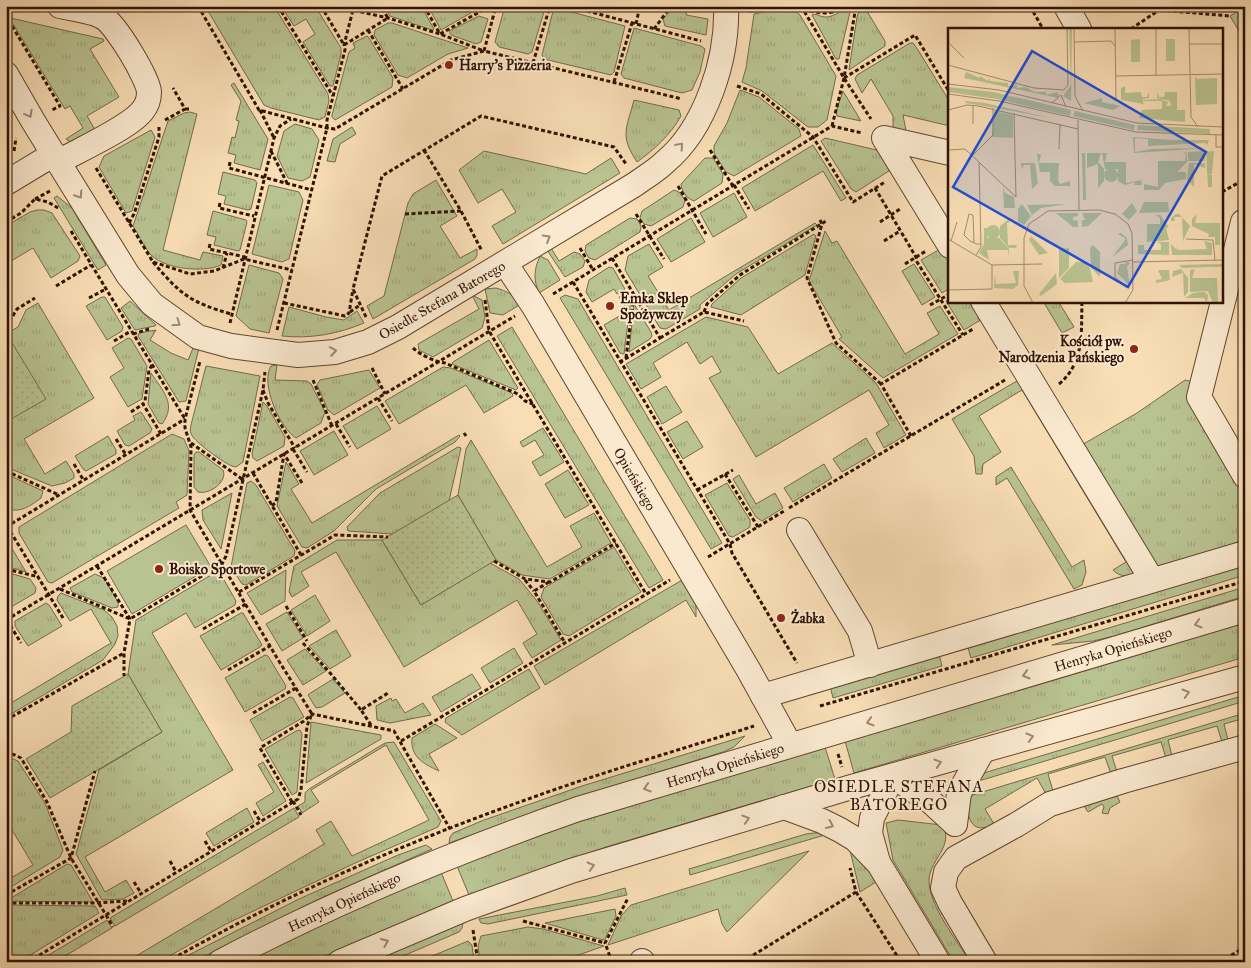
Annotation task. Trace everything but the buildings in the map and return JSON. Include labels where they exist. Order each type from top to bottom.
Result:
[{"type":"street","points":[[6,183],[133,120],[144,110],[148,101],[149,91],[146,81],[113,24],[103,16],[60,6]]},
{"type":"street","name":"Osiedle Stefana Batorego","points":[[6,74],[128,275],[152,304],[198,337],[230,346],[298,355],[335,352],[368,342],[398,326],[496,260],[634,185],[666,162],[692,133],[707,103],[722,56],[726,32],[726,6]]},
{"type":"street","points":[[1066,6],[1078,28]]},
{"type":"street","points":[[884,138],[948,153]]},
{"type":"street","points":[[884,138],[948,243]]},
{"type":"street","points":[[1224,281],[1237,220]]},
{"type":"street","name":"Opieńskiego","points":[[496,260],[534,305],[790,745]]},
{"type":"street","points":[[1219,302],[1199,397],[1245,476]]},
{"type":"street","points":[[988,309],[1152,580]]},
{"type":"street","points":[[799,530],[860,631],[870,665]]},
{"type":"street","points":[[763,696],[1245,553]]},
{"type":"street","name":"Henryka Opieńskiego","points":[[220,962],[334,906],[443,859],[578,809],[1245,610]]},
{"type":"street","points":[[340,962],[465,909],[571,872],[784,807],[1245,677]]},
{"type":"street","points":[[985,962],[950,903],[944,888],[946,872],[956,858],[1050,804],[1123,781],[1245,747]]},
{"type":"street","points":[[893,776],[931,802],[955,824],[959,793],[983,750]]},
{"type":"street","points":[[879,864],[870,833],[871,825],[878,804],[893,776]]},
{"type":"street","points":[[784,807],[840,830],[855,839],[879,864],[938,962]]},
{"type":"path","points":[[198,6],[274,138]]},
{"type":"path","points":[[278,6],[333,96]]},
{"type":"path","points":[[321,6],[344,45]]},
{"type":"path","points":[[335,6],[388,18],[440,34],[484,51],[690,101]]},
{"type":"path","points":[[130,619],[222,564],[226,556],[263,390],[265,368],[284,303],[312,190],[354,6]]},
{"type":"path","points":[[380,6],[388,18]]},
{"type":"path","points":[[424,6],[440,34]]},
{"type":"path","points":[[440,34],[490,6]]},
{"type":"path","points":[[484,51],[496,6]]},
{"type":"path","points":[[533,63],[550,6]]},
{"type":"path","points":[[568,6],[709,43]]},
{"type":"path","points":[[595,13],[597,6]]},
{"type":"path","points":[[654,28],[671,6]]},
{"type":"path","points":[[771,6],[825,13],[832,12],[842,6]]},
{"type":"path","points":[[801,6],[844,78],[884,138]]},
{"type":"path","points":[[832,126],[844,78],[856,6]]},
{"type":"path","points":[[1030,6],[1042,28]]},
{"type":"path","points":[[1133,28],[1165,6]]},
{"type":"path","points":[[636,24],[639,10]]},
{"type":"path","points":[[1160,10],[1230,16]]},
{"type":"path","points":[[344,45],[388,18]]},
{"type":"path","points":[[614,82],[632,23]]},
{"type":"path","points":[[368,30],[403,89]]},
{"type":"path","points":[[844,78],[915,36],[948,90]]},
{"type":"path","points":[[259,110],[335,129],[450,60],[484,51]]},
{"type":"path","points":[[715,78],[761,94],[804,128],[813,137],[853,202],[904,170]]},
{"type":"path","points":[[171,85],[185,109]]},
{"type":"path","points":[[151,128],[185,109],[190,109]]},
{"type":"path","points":[[349,313],[353,289],[382,176],[481,116],[614,148],[631,171]]},
{"type":"path","points":[[242,479],[191,442],[187,435],[185,419],[204,348],[228,329],[274,138],[280,126],[291,118]]},
{"type":"path","points":[[129,224],[159,137],[159,123]]},
{"type":"path","points":[[11,156],[16,148],[17,130]]},
{"type":"path","points":[[424,150],[461,211],[496,260]]},
{"type":"path","points":[[710,150],[748,209]]},
{"type":"path","points":[[271,151],[288,183]]},
{"type":"path","points":[[93,161],[153,262],[170,282],[186,297],[204,306],[231,314]]},
{"type":"path","points":[[230,162],[229,168],[312,190]]},
{"type":"path","points":[[1224,191],[1245,178]]},
{"type":"path","points":[[678,186],[706,234]]},
{"type":"path","points":[[875,188],[963,336]]},
{"type":"path","points":[[6,222],[21,213],[34,200],[48,202],[56,206],[61,215]]},
{"type":"path","points":[[220,203],[219,208],[254,216]]},
{"type":"path","points":[[405,214],[461,211]]},
{"type":"path","points":[[636,214],[664,259]]},
{"type":"path","points":[[820,220],[824,223]]},
{"type":"path","points":[[66,223],[185,419]]},
{"type":"path","points":[[620,362],[704,312],[708,304],[740,275],[824,223]]},
{"type":"path","points":[[824,223],[807,278],[836,343],[881,384],[911,436]]},
{"type":"path","points":[[884,241],[900,232]]},
{"type":"path","points":[[210,244],[209,248],[292,270]]},
{"type":"path","points":[[580,248],[593,270]]},
{"type":"path","points":[[223,268],[227,253]]},
{"type":"path","points":[[153,262],[190,274],[214,271],[244,258]]},
{"type":"path","points":[[612,258],[660,338]]},
{"type":"path","points":[[56,286],[91,265]]},
{"type":"path","points":[[573,282],[730,544],[732,553],[808,683]]},
{"type":"path","points":[[89,298],[106,289]]},
{"type":"path","points":[[284,303],[345,316],[361,306],[353,289]]},
{"type":"path","points":[[626,358],[634,294]]},
{"type":"path","points":[[930,305],[948,295]]},
{"type":"path","points":[[6,327],[17,309],[33,298]]},
{"type":"path","points":[[1042,398],[1065,378],[1080,352],[1082,302]]},
{"type":"path","points":[[881,384],[963,336],[988,309]]},
{"type":"path","points":[[704,312],[744,321]]},
{"type":"path","points":[[114,341],[131,331]]},
{"type":"path","points":[[489,331],[646,594]]},
{"type":"path","points":[[413,348],[438,362],[445,363],[518,394],[525,401],[533,404]]},
{"type":"path","points":[[131,412],[145,401],[149,370],[152,365]]},
{"type":"path","points":[[372,368],[385,394]]},
{"type":"path","points":[[401,741],[1024,369]]},
{"type":"path","points":[[313,380],[334,425],[350,446]]},
{"type":"path","points":[[263,390],[268,403],[307,472]]},
{"type":"path","points":[[378,398],[392,421]]},
{"type":"path","points":[[143,404],[161,434]]},
{"type":"path","points":[[63,618],[6,527],[185,419]]},
{"type":"path","points":[[116,439],[126,455]]},
{"type":"path","points":[[191,442],[190,510],[312,714],[394,730],[450,829]]},
{"type":"path","points":[[272,506],[276,502],[284,454],[302,482]]},
{"type":"path","points":[[74,464],[84,481]]},
{"type":"path","points":[[697,490],[733,470]]},
{"type":"path","points":[[6,471],[59,496]]},
{"type":"path","points":[[253,473],[302,555]]},
{"type":"path","points":[[725,474],[758,527]]},
{"type":"path","points":[[21,643],[6,620],[190,510]]},
{"type":"path","points":[[239,592],[335,535],[388,537]]},
{"type":"path","points":[[534,591],[616,543]]},
{"type":"path","points":[[494,561],[525,579],[565,642]]},
{"type":"path","points":[[97,566],[130,619],[124,653],[124,676]]},
{"type":"path","points":[[6,569],[39,577]]},
{"type":"path","points":[[525,579],[550,582]]},
{"type":"path","points":[[816,707],[1245,581]]},
{"type":"path","points":[[59,588],[130,619]]},
{"type":"path","points":[[203,628],[246,604]]},
{"type":"path","points":[[286,606],[305,642],[371,726]]},
{"type":"path","points":[[228,670],[270,646]]},
{"type":"path","points":[[6,720],[124,653]]},
{"type":"path","points":[[253,712],[296,688]]},
{"type":"path","points":[[360,710],[388,693]]},
{"type":"path","points":[[28,962],[298,798],[301,790],[307,726],[312,714]]},
{"type":"path","points":[[301,816],[260,748],[312,714]]},
{"type":"path","points":[[434,834],[531,798],[776,719]]},
{"type":"path","points":[[6,751],[22,758],[47,802],[71,858],[113,927]]},
{"type":"path","points":[[6,895],[71,858],[96,772]]},
{"type":"path","points":[[254,811],[260,821]]},
{"type":"path","points":[[205,841],[211,851]]},
{"type":"path","points":[[170,861],[176,872]]},
{"type":"path","points":[[849,866],[856,892],[901,962]]},
{"type":"path","points":[[134,882],[141,893]]},
{"type":"path","points":[[742,962],[856,892]]},
{"type":"path","points":[[612,962],[605,943],[628,898]]},
{"type":"path","points":[[6,903],[93,904],[98,902],[128,901]]},
{"type":"path","points":[[523,921],[605,943]]},
{"type":"path","points":[[474,931],[478,962]]},
{"type":"path","points":[[1220,962],[1245,947]]},
{"type":"green space","points":[[205,6],[274,6],[328,94],[329,101],[325,117],[319,120],[264,105]]},
{"type":"green space","points":[[281,6],[315,6],[317,9],[341,48],[333,86],[330,86],[303,42],[315,34],[306,19],[294,26]]},
{"type":"green space","points":[[384,6],[421,6],[434,29],[432,30],[390,16]]},
{"type":"green space","points":[[428,6],[483,6],[441,30]]},
{"type":"green space","points":[[505,6],[544,6],[532,52],[528,54],[499,47],[495,42]]},
{"type":"green space","points":[[675,6],[688,6],[686,15],[708,19],[706,35],[665,26],[663,19]]},
{"type":"green space","points":[[861,6],[865,8],[885,41],[885,46],[849,70],[857,17]]},
{"type":"green space","points":[[847,7],[851,8],[839,59],[836,59],[812,15],[828,17]]},
{"type":"green space","points":[[1245,7],[1245,41],[1230,16]]},
{"type":"green space","points":[[556,8],[625,26],[614,72],[611,75],[544,59],[542,55],[553,11]]},
{"type":"green space","points":[[767,11],[796,12],[800,15],[836,76],[827,120],[818,127],[808,127],[762,91],[742,82],[746,68],[754,14]]},
{"type":"green space","points":[[479,16],[488,19],[481,42],[476,44],[451,35],[449,31]]},
{"type":"green space","points":[[6,17],[103,39],[104,41],[90,49],[119,97],[87,116],[97,133],[76,145],[66,139],[83,128],[70,106],[65,109],[13,24],[6,22]]},
{"type":"green space","points":[[388,23],[468,48],[448,54],[407,78],[398,75],[374,35],[375,30]]},
{"type":"green space","points":[[634,28],[701,46],[705,49],[700,72],[692,90],[682,93],[624,78],[621,74]]},
{"type":"green space","points":[[367,36],[393,78],[392,87],[335,120],[332,115],[349,52],[355,48],[353,43]]},
{"type":"green space","points":[[913,43],[948,99],[948,126],[903,115],[907,136],[893,131],[893,116],[871,79],[862,93],[855,79],[857,75]]},
{"type":"green space","points":[[234,83],[268,139],[260,170],[234,163],[236,155],[228,153],[232,137],[235,138],[239,121],[236,120],[241,101],[231,85]]},
{"type":"green space","points":[[740,90],[759,97],[799,129],[801,136],[734,176],[726,172],[714,153],[714,146],[727,123]]},
{"type":"green space","points":[[843,91],[861,121],[837,116],[836,112]]},
{"type":"green space","points":[[634,100],[679,110],[681,116],[662,141],[637,162],[631,153],[626,138],[627,125]]},
{"type":"green space","points":[[190,112],[197,114],[163,250],[200,260],[203,252],[223,256],[221,265],[205,269],[176,267],[158,260],[146,249],[133,226],[168,121]]},
{"type":"green space","points":[[295,124],[312,129],[319,140],[310,177],[302,181],[288,178],[277,156],[284,131]]},
{"type":"green space","points":[[352,127],[356,134],[340,144],[335,162],[327,161],[333,139]]},
{"type":"green space","points":[[151,130],[155,137],[132,211],[126,213],[99,167],[104,156]]},
{"type":"green space","points":[[825,138],[881,151],[892,169],[856,192],[851,189],[821,141]]},
{"type":"green space","points":[[813,145],[846,198],[841,201],[823,171],[755,211],[742,188]]},
{"type":"green space","points":[[484,151],[586,174],[611,158],[620,173],[503,244],[492,226],[516,212],[502,189],[478,203],[459,170]]},
{"type":"green space","points":[[705,158],[713,158],[723,174],[722,183],[694,201],[685,194],[681,184]]},
{"type":"green space","points":[[223,172],[255,180],[257,183],[251,209],[248,210],[224,204],[226,196],[218,194]]},
{"type":"green space","points":[[436,180],[457,216],[440,226],[460,258],[477,249],[477,255],[475,259],[373,319],[367,306],[384,296],[408,203],[413,194]]},
{"type":"green space","points":[[269,185],[299,192],[303,200],[289,259],[282,262],[252,254]]},
{"type":"green space","points":[[674,190],[679,192],[685,200],[683,207],[651,226],[644,224],[640,218],[642,211]]},
{"type":"green space","points":[[734,193],[747,217],[713,237],[700,213]]},
{"type":"green space","points":[[57,196],[72,208],[106,265],[98,270],[54,198]]},
{"type":"green space","points":[[37,210],[52,213],[80,256],[78,261],[51,278],[33,248],[6,264],[6,226]]},
{"type":"green space","points":[[213,211],[246,220],[240,250],[214,245],[216,237],[207,235]]},
{"type":"green space","points":[[630,218],[637,219],[641,226],[640,232],[595,260],[589,258],[585,251],[586,245]]},
{"type":"green space","points":[[691,218],[705,242],[671,262],[657,239]]},
{"type":"green space","points":[[815,223],[817,225],[736,274],[700,305],[700,309],[666,329],[660,328],[625,270],[628,256],[649,244],[663,267],[648,276],[669,310]]},
{"type":"green space","points":[[825,231],[832,243],[837,241],[905,354],[939,334],[927,313],[940,306],[958,334],[883,378],[839,339],[842,337],[809,281]]},
{"type":"green space","points":[[814,234],[816,236],[805,275],[741,315],[711,307],[741,278]]},
{"type":"green space","points":[[551,248],[559,261],[574,252],[580,254],[585,261],[583,267],[565,277],[547,250]]},
{"type":"green space","points":[[942,248],[948,258],[948,289],[942,293],[921,260]]},
{"type":"green space","points":[[540,256],[548,260],[560,280],[539,293],[535,274]]},
{"type":"green space","points":[[914,264],[935,297],[922,305],[902,271]]},
{"type":"green space","points":[[249,265],[279,273],[283,279],[269,333],[250,329],[236,316]]},
{"type":"green space","points":[[609,267],[613,268],[625,289],[617,294],[614,289],[592,302],[586,292],[589,280]]},
{"type":"green space","points":[[496,288],[510,294],[521,304],[503,315],[490,313],[485,289]]},
{"type":"green space","points":[[627,292],[631,299],[624,354],[620,353],[604,325],[628,311],[619,297]]},
{"type":"green space","points":[[472,295],[482,300],[485,317],[482,328],[433,357],[419,350],[418,344],[479,309]]},
{"type":"green space","points":[[565,295],[578,299],[722,543],[711,549],[560,298]]},
{"type":"green space","points":[[105,297],[123,327],[122,331],[107,340],[86,306]]},
{"type":"green space","points":[[130,301],[156,325],[135,330],[121,308]]},
{"type":"green space","points":[[946,301],[975,302],[984,318],[964,330]]},
{"type":"green space","points":[[1044,302],[1059,302],[1074,327],[1062,333]]},
{"type":"green space","points":[[38,303],[94,398],[24,439],[45,474],[66,461],[74,474],[74,478],[65,483],[52,486],[6,467],[6,334],[18,327],[26,310]]},
{"type":"green space","points":[[634,304],[652,336],[629,352]]},
{"type":"green space","points":[[289,307],[344,320],[357,311],[364,323],[324,335],[282,336]]},
{"type":"green space","points":[[706,317],[748,327],[778,374],[832,343],[876,383],[906,435],[884,448],[876,433],[889,425],[869,390],[756,457],[709,378],[721,372],[712,356],[700,364],[687,342],[653,363],[661,377],[641,389],[626,364]]},
{"type":"green space","points":[[512,327],[663,580],[649,588],[497,336]]},
{"type":"green space","points":[[156,330],[150,340],[171,353],[188,360],[194,346],[199,348],[186,401],[179,402],[138,336],[139,333]]},
{"type":"green space","points":[[8,336],[46,399],[6,422],[6,337]]},
{"type":"green space","points":[[128,338],[131,339],[147,366],[142,399],[128,407],[110,377],[124,368],[112,348]]},
{"type":"green space","points":[[489,340],[518,388],[516,390],[452,364]]},
{"type":"green space","points":[[277,365],[275,380],[307,381],[311,384],[325,412],[321,423],[296,438],[278,416],[270,394],[268,374],[271,366]]},
{"type":"green space","points":[[206,366],[260,376],[243,462],[236,467],[207,450],[193,437],[190,430]]},
{"type":"green space","points":[[443,367],[451,368],[512,393],[513,396],[484,413],[466,385],[399,424],[385,401]]},
{"type":"green space","points":[[369,370],[380,388],[334,415],[328,410],[317,385],[320,380]]},
{"type":"green space","points":[[151,373],[167,398],[168,410],[162,424],[159,423],[148,404]]},
{"type":"green space","points":[[1022,378],[1137,573],[1124,576],[1113,570],[1126,562],[1022,390],[979,416],[1001,452],[983,464],[982,474],[976,474],[974,456],[952,419]]},
{"type":"green space","points":[[1185,380],[1197,383],[1193,401],[1245,490],[1245,540],[1152,571],[1080,446],[1137,413]]},
{"type":"green space","points":[[666,386],[682,412],[662,424],[647,397]]},
{"type":"green space","points":[[263,402],[285,437],[284,446],[257,461],[253,458],[252,454]]},
{"type":"green space","points":[[377,406],[391,429],[357,449],[343,426]]},
{"type":"green space","points":[[141,412],[152,429],[150,433],[129,446],[125,445],[117,431],[135,420],[133,416]]},
{"type":"green space","points":[[687,421],[703,447],[683,459],[667,432]]},
{"type":"green space","points":[[543,428],[564,462],[540,476],[532,462],[544,455],[535,440],[523,447],[520,442]]},
{"type":"green space","points":[[334,431],[348,455],[314,475],[300,451]]},
{"type":"green space","points":[[172,434],[184,439],[189,451],[187,495],[176,502],[179,508],[52,583],[48,582],[19,533],[19,527]]},
{"type":"green space","points":[[459,435],[455,442],[376,489],[334,531],[307,548],[302,547],[277,506],[286,462],[299,484],[291,489],[312,523]]},
{"type":"green space","points":[[108,436],[116,450],[116,454],[86,471],[83,469],[75,456]]},
{"type":"green space","points":[[866,438],[875,453],[842,472],[833,459]]},
{"type":"green space","points":[[471,440],[547,567],[582,547],[570,526],[594,513],[611,543],[550,579],[522,575],[496,560],[458,495],[466,449]]},
{"type":"green space","points":[[458,447],[461,448],[449,501],[393,534],[348,531],[347,527],[380,493]]},
{"type":"green space","points":[[196,452],[199,452],[223,470],[223,479],[217,487],[207,492],[198,492],[194,487],[194,455]]},
{"type":"green space","points":[[824,464],[832,478],[793,502],[784,488]]},
{"type":"green space","points":[[1011,467],[1072,567],[1084,560],[1086,572],[1082,585],[1074,589],[1007,478],[996,485],[996,477]]},
{"type":"green space","points":[[568,470],[589,505],[565,518],[545,484]]},
{"type":"green space","points":[[6,474],[43,491],[41,498],[20,510],[6,508]]},
{"type":"green space","points":[[739,475],[756,504],[775,493],[783,508],[762,521],[756,517],[733,479]]},
{"type":"green space","points":[[251,481],[256,485],[295,551],[294,556],[246,585],[242,584],[231,567],[247,483]]},
{"type":"green space","points":[[727,483],[750,520],[750,527],[733,537],[729,536],[705,495]]},
{"type":"green space","points":[[232,493],[221,549],[203,520],[202,510]]},
{"type":"green space","points":[[458,495],[496,560],[421,605],[382,540]]},
{"type":"green space","name":"Boisko Sportowe","points":[[186,525],[211,567],[132,614],[107,571]]},
{"type":"green space","points":[[7,540],[26,572],[6,566]]},
{"type":"green space","points":[[337,540],[382,540],[421,605],[490,563],[519,579],[537,601],[561,640],[532,658],[523,643],[537,634],[517,600],[404,667],[336,552],[301,572],[309,586],[292,597],[289,592],[294,566]]},
{"type":"green space","points":[[614,547],[641,592],[569,636],[563,634],[541,597],[544,588]]},
{"type":"green space","points":[[1245,560],[1245,575],[971,658],[968,648]]},
{"type":"green space","points":[[286,570],[285,601],[261,615],[247,593]]},
{"type":"green space","points":[[6,572],[30,579],[36,588],[35,593],[6,610]]},
{"type":"green space","points":[[216,572],[220,573],[236,601],[235,605],[195,628],[186,613],[152,633],[233,770],[85,857],[105,892],[126,880],[134,893],[123,899],[102,900],[76,854],[99,770],[162,732],[128,674],[136,620]]},
{"type":"green space","points":[[95,574],[104,578],[118,602],[118,607],[112,608],[72,592],[70,588]]},
{"type":"green space","points":[[684,579],[696,601],[696,617],[686,600],[545,685],[534,666]]},
{"type":"green space","points":[[1245,587],[1245,596],[1114,636],[1093,641],[1052,645]]},
{"type":"green space","points":[[61,593],[104,610],[112,617],[117,626],[118,636],[115,644],[103,660],[6,717],[6,706],[111,643],[91,609],[70,621],[57,600]]},
{"type":"green space","points":[[315,595],[330,621],[307,636],[291,610]]},
{"type":"green space","points":[[46,603],[62,626],[28,646],[15,626],[15,621]]},
{"type":"green space","points":[[287,612],[303,638],[282,651],[266,624]]},
{"type":"green space","points":[[243,613],[262,645],[221,670],[200,636]]},
{"type":"green space","points":[[1245,621],[1245,657],[854,773],[845,741]]},
{"type":"green space","points":[[336,630],[351,656],[330,669],[309,646]]},
{"type":"green space","points":[[514,648],[523,663],[490,683],[481,668]]},
{"type":"green space","points":[[305,649],[326,671],[303,685],[287,660]]},
{"type":"green space","points":[[939,654],[942,666],[833,698],[830,686]]},
{"type":"green space","points":[[265,655],[268,656],[286,686],[285,689],[245,712],[225,678]]},
{"type":"green space","points":[[529,669],[540,688],[462,735],[445,722],[446,718]]},
{"type":"green space","points":[[128,674],[162,732],[50,798],[26,759],[71,732],[72,706]]},
{"type":"green space","points":[[472,674],[481,688],[441,712],[432,697]]},
{"type":"green space","points":[[333,679],[345,693],[322,707],[316,708],[308,695]]},
{"type":"green space","points":[[1245,695],[1245,701],[972,783],[979,776],[987,772]]},
{"type":"green space","points":[[290,697],[293,698],[304,717],[262,741],[250,720]]},
{"type":"green space","points":[[391,698],[392,701],[396,699],[405,713],[423,703],[431,715],[390,723],[377,720],[376,706]]},
{"type":"green space","points":[[1245,713],[1245,718],[1224,724],[1228,740],[1222,742],[1217,726],[1168,740],[1172,756],[1166,758],[1161,742],[1112,756],[1117,772],[1111,774],[1105,757],[1048,774],[1053,791],[1046,794],[1037,778],[985,809],[994,824],[980,828],[971,822],[969,817],[966,797]]},
{"type":"green space","points":[[311,722],[381,735],[381,739],[306,783]]},
{"type":"green space","points":[[435,724],[457,738],[429,754],[439,771],[419,759],[412,745],[412,738]]},
{"type":"green space","points":[[300,730],[302,734],[297,792],[292,795],[265,749]]},
{"type":"green space","points":[[745,736],[734,747],[723,752],[571,799],[449,843],[453,833],[484,820],[582,786]]},
{"type":"green space","points":[[394,742],[441,821],[438,827],[353,864],[226,924],[159,962],[126,962],[324,844],[316,830],[331,821],[352,856],[429,820],[386,745],[311,790],[319,802],[302,813],[298,806],[305,802],[305,793],[309,789],[385,743]]},
{"type":"green space","points":[[825,747],[835,779],[606,847],[469,895],[457,866],[558,828]]},
{"type":"green space","points":[[6,756],[18,761],[45,803],[63,850],[60,857],[6,890],[6,881],[33,865],[6,820]]},
{"type":"green space","points":[[263,762],[286,801],[263,816],[256,803],[274,792],[258,765]]},
{"type":"green space","points":[[1117,796],[1120,802],[1110,808],[1108,814],[1102,813],[1104,807],[1102,804],[1088,812],[1084,806]]},
{"type":"green space","points":[[247,808],[254,822],[214,846],[206,833]]},
{"type":"green space","points":[[294,808],[299,817],[115,926],[110,918]]},
{"type":"green space","points":[[898,820],[942,825],[946,839],[930,872],[930,889],[938,911],[970,962],[954,962],[893,860],[886,823]]},
{"type":"green space","points":[[822,832],[828,834],[690,875],[689,869],[806,834]]},
{"type":"green space","points":[[848,842],[858,852],[876,882],[860,892]]},
{"type":"green space","points":[[426,845],[432,849],[323,897],[193,962],[175,962],[299,899],[398,855]]},
{"type":"green space","points":[[809,851],[727,932],[722,924],[718,909],[608,945],[621,916],[631,905]]},
{"type":"green space","points":[[67,864],[71,865],[93,902],[6,901]]},
{"type":"green space","points":[[441,872],[453,901],[311,962],[245,962],[340,916]]},
{"type":"green space","points":[[625,888],[627,895],[488,924],[481,923],[479,919],[597,896]]},
{"type":"green space","points":[[6,905],[95,906],[99,913],[19,962],[7,962]]},
{"type":"green space","points":[[615,909],[616,916],[603,940],[545,923]]},
{"type":"green space","points":[[107,920],[112,928],[55,962],[37,962]]},
{"type":"green space","points":[[463,923],[459,932],[389,962],[368,962],[442,930]]},
{"type":"green space","points":[[528,927],[543,929],[604,946],[559,962],[480,962],[478,946],[481,936]]},
{"type":"green space","points":[[468,941],[472,945],[474,962],[418,962]]},
{"type":"place","name":"Harry's Pizzeria","points":[[449,65]]},
{"type":"place","name":"Emka Sklep Spożywczy","points":[[610,306]]},
{"type":"place","name":"Kościół pw. Narodzenia Pańskiego","points":[[1134,349]]},
{"type":"place","name":"Boisko Sportowe","points":[[159,569]]},
{"type":"place","name":"Żabka","points":[[781,618]]},
{"type":"district","name":"OSIEDLE STEFANA BATOREGO","points":[[899,795]]}]
